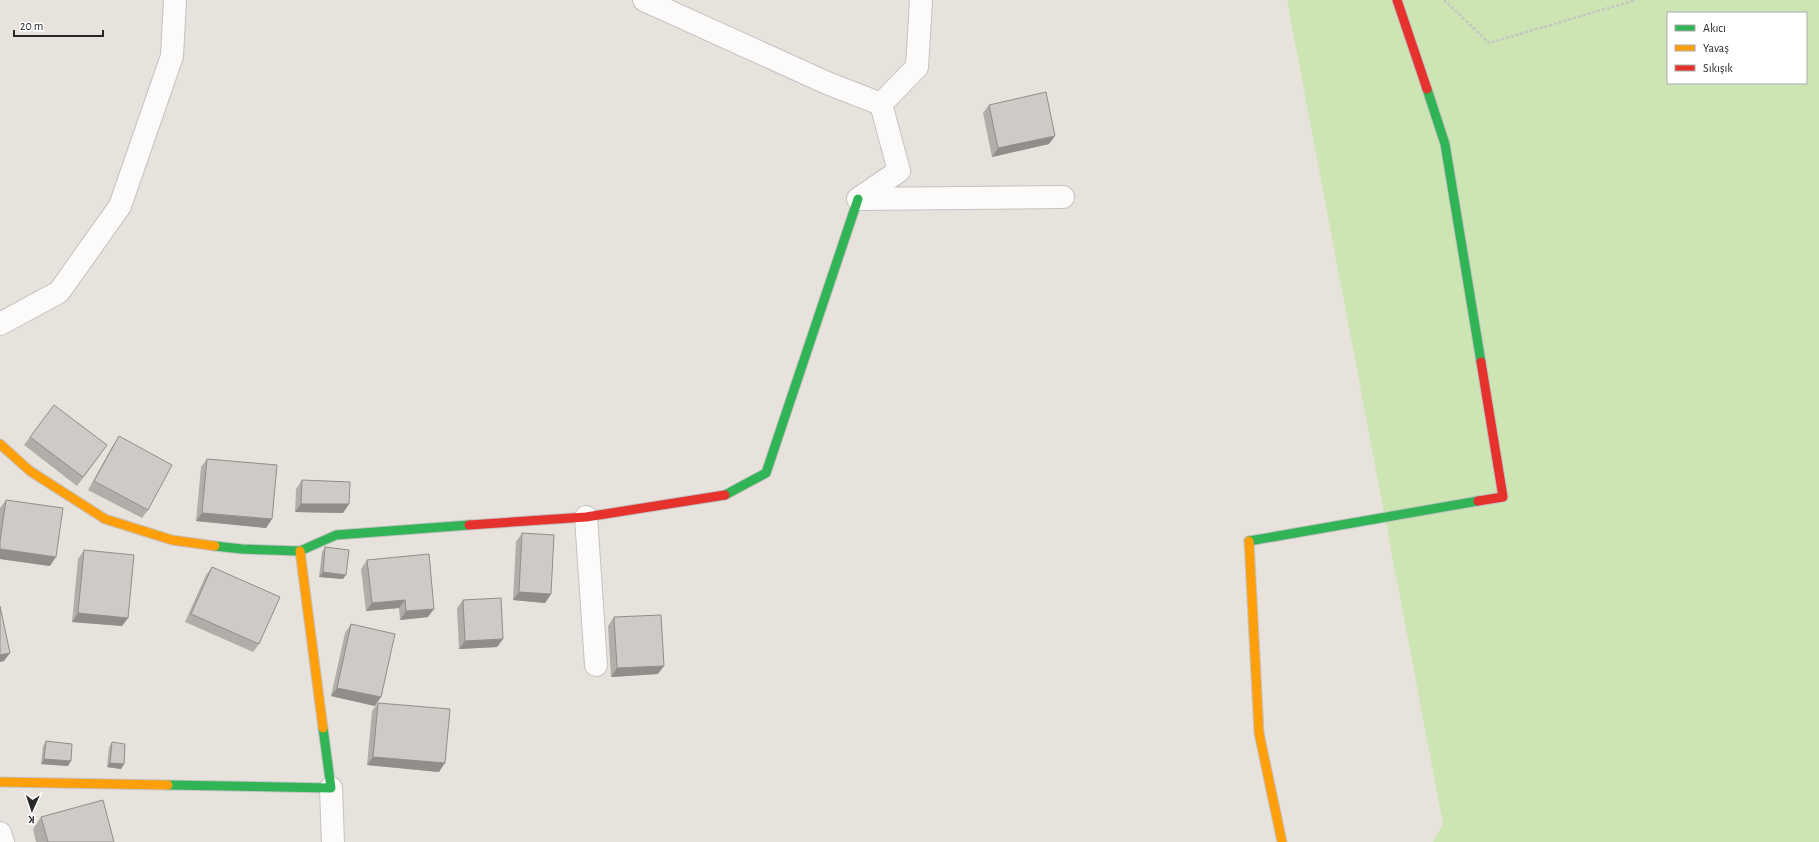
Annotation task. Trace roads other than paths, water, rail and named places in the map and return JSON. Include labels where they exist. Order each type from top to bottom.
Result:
[{"type":"street","points":[[0,324],[59,292],[120,206],[172,56],[175,0]]},
{"type":"street","points":[[644,0],[826,83],[881,104]]},
{"type":"street","points":[[881,104],[917,67],[921,0]]},
{"type":"street","points":[[1282,842],[1259,733],[1249,541],[1503,497],[1445,144],[1397,0]]},
{"type":"street","points":[[0,444],[30,471],[105,519],[172,540],[242,549],[300,551],[336,535],[586,517],[722,496],[766,473],[858,199],[899,171],[881,104]]},
{"type":"street","points":[[858,199],[1063,198]]},
{"type":"street","points":[[586,517],[596,664]]},
{"type":"street","points":[[300,551],[331,788],[334,842]]},
{"type":"street","points":[[0,782],[331,788]]},
{"type":"street","points":[[0,833],[3,842]]}]
